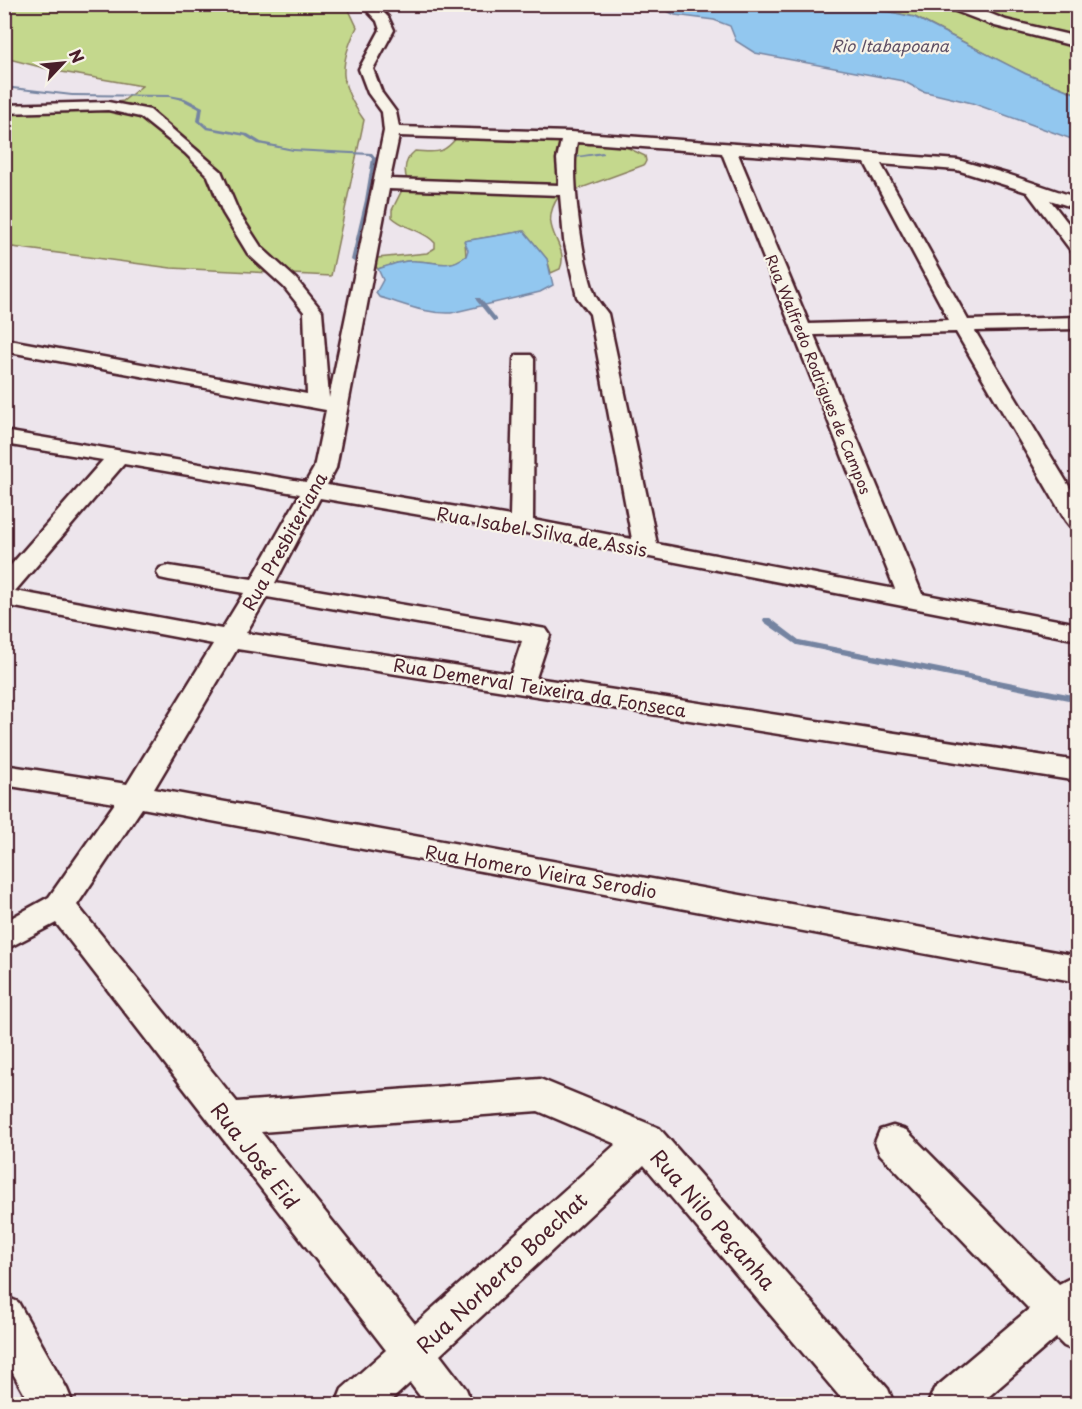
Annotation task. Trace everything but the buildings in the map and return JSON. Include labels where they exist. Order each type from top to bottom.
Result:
[{"type":"street","name":"Rua Presbiteriana","points":[[60,906],[135,796],[260,588],[325,468],[328,404],[392,132],[389,112],[375,93],[366,69],[387,30],[383,20],[367,4]]},
{"type":"street","points":[[950,4],[1001,23],[1077,42]]},
{"type":"street","points":[[4,109],[47,110],[108,106],[145,113],[190,150],[215,174],[231,213],[254,250],[290,283],[313,311],[328,404],[4,345]]},
{"type":"street","points":[[392,132],[570,137],[958,165],[1032,187],[1077,204]]},
{"type":"street","points":[[570,137],[565,159],[573,240],[586,297],[599,314],[646,549]]},
{"type":"street","name":"Rua Walfredo Rodrigues de Campos","points":[[728,148],[912,601]]},
{"type":"street","points":[[870,160],[962,326],[1077,521]]},
{"type":"street","points":[[381,184],[568,190]]},
{"type":"street","points":[[1032,187],[1077,248]]},
{"type":"street","points":[[801,330],[1077,323]]},
{"type":"street","points":[[521,525],[524,358]]},
{"type":"street","name":"Rua Isabel Silva de Assis","points":[[4,437],[521,525],[1077,632]]},
{"type":"street","points":[[4,589],[118,457]]},
{"type":"street","points":[[169,573],[537,635],[521,684]]},
{"type":"street","name":"Rua Demerval Teixeira da Fonseca","points":[[4,597],[229,639],[1077,771]]},
{"type":"street","name":"Rua Homero Vieira Serodio","points":[[4,775],[135,796],[1077,969]]},
{"type":"street","points":[[4,936],[60,906]]},
{"type":"street","name":"Rua José Eid","points":[[60,906],[414,1353],[451,1404]]},
{"type":"street","name":"Rua Nilo Peçanha","points":[[228,1119],[540,1095],[646,1140],[873,1404]]},
{"type":"street","name":"Rua Norberto Boechat","points":[[357,1404],[646,1140]]},
{"type":"street","points":[[893,1142],[1070,1312],[949,1404]]},
{"type":"street","points":[[4,1316],[52,1404]]},
{"type":"green space","points":[[5,5],[344,5],[348,8],[357,27],[344,64],[344,75],[350,96],[364,120],[331,276],[171,268],[5,246],[5,109],[79,108],[123,101],[142,86],[56,71],[5,58]]},
{"type":"green space","points":[[807,5],[1077,5],[1077,94],[1026,74],[915,17],[890,12]]},
{"type":"green space","points":[[497,135],[577,144],[624,146],[645,156],[646,161],[644,165],[559,196],[551,218],[562,260],[560,269],[551,273],[547,259],[524,231],[465,241],[466,256],[453,263],[406,261],[378,269],[371,262],[377,258],[427,253],[435,248],[435,243],[430,239],[392,217],[392,210],[407,180],[405,172],[409,157],[415,151],[440,151],[458,136]]},
{"type":"water","name":"Rio Itabapoana","points":[[655,5],[807,5],[890,12],[914,17],[1026,74],[1077,94],[1077,141],[972,103],[922,91],[903,81],[755,53],[736,41],[730,26],[714,20],[675,15]]},
{"type":"water","points":[[524,231],[547,259],[553,285],[540,292],[451,313],[415,308],[379,297],[376,293],[383,280],[378,269],[406,261],[453,263],[466,256],[468,250],[464,241]]},
{"type":"waterway","points":[[4,87],[72,95],[169,96],[183,99],[201,108],[199,121],[208,128],[246,135],[260,143],[293,150],[370,154],[374,158],[368,200],[354,260]]},
{"type":"waterway","points":[[574,157],[602,153]]},
{"type":"waterway","points":[[478,299],[495,320]]},
{"type":"waterway","points":[[767,620],[797,642],[1078,699]]}]
